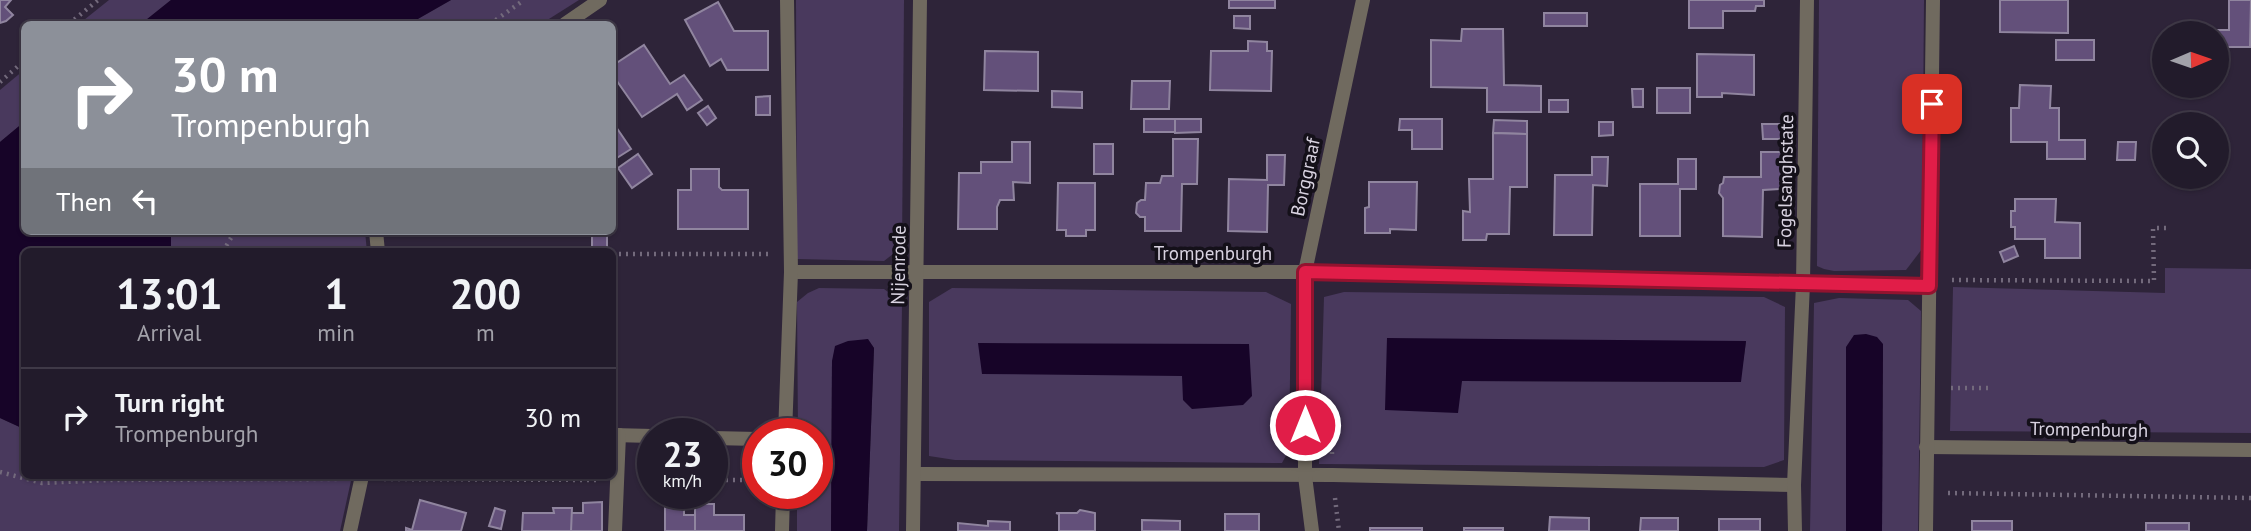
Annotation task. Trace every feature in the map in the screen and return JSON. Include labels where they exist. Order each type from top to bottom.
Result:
[{"type":"street","points":[[569,21],[600,0]]},
{"type":"street","points":[[786,418],[791,272],[787,0]]},
{"type":"street","name":"Nijenrode","points":[[913,531],[920,0]]},
{"type":"street","name":"Borggraaf","points":[[1311,531],[1305,476],[1305,272],[1363,0]]},
{"type":"street","name":"Fogelsanghstate","points":[[1795,531],[1794,485],[1803,284],[1807,0]]},
{"type":"street","points":[[1926,531],[1934,0]]},
{"type":"street","name":"Trompenburgh","points":[[791,272],[1305,272],[1929,286]]},
{"type":"street","points":[[615,531],[616,435],[637,436]]},
{"type":"street","name":"Trompenburgh","points":[[1926,447],[2251,450]]},
{"type":"street","points":[[915,474],[1305,476],[1794,485]]},
{"type":"street","points":[[350,531],[362,479]]},
{"type":"street","points":[[782,531],[783,509]]},
{"type":"path","points":[[73,21],[98,0]]},
{"type":"path","points":[[494,21],[524,0]]},
{"type":"path","points":[[0,82],[21,64]]},
{"type":"path","points":[[1929,286],[1949,280],[2154,281],[2153,228],[2170,228]]},
{"type":"path","points":[[616,254],[790,255]]},
{"type":"path","points":[[1949,388],[1992,388]]},
{"type":"path","points":[[0,472],[21,477]]},
{"type":"path","points":[[29,479],[42,482],[193,479]]},
{"type":"path","points":[[532,479],[637,480]]},
{"type":"path","points":[[1926,493],[2251,498]]},
{"type":"shaded area","points":[[109,0],[171,0],[145,21],[83,21]]},
{"type":"shaded area","points":[[171,0],[451,0],[414,21],[145,21]]},
{"type":"shaded area","points":[[451,0],[579,0],[546,21],[414,21]]},
{"type":"shaded area","points":[[796,0],[904,0],[902,247],[884,261],[797,259]]},
{"type":"shaded area","points":[[1819,0],[1924,0],[1922,249],[1906,270],[1834,271],[1817,266]]},
{"type":"shaded area","points":[[21,72],[21,124],[0,142],[0,90]]},
{"type":"shaded area","points":[[21,124],[21,235],[171,235],[171,248],[21,248],[21,428],[0,418],[0,142]]},
{"type":"shaded area","points":[[171,235],[365,235],[367,248],[171,248]]},
{"type":"shaded area","points":[[2165,268],[2251,269],[2251,433],[1950,431],[1953,287],[2165,293]]},
{"type":"shaded area","points":[[819,288],[884,289],[902,303],[899,531],[867,531],[874,348],[867,339],[832,361],[832,418],[798,418],[797,302]]},
{"type":"shaded area","points":[[952,288],[1266,292],[1291,304],[1289,450],[1282,463],[955,460],[929,456],[929,302]]},
{"type":"shaded area","points":[[1344,292],[1764,297],[1785,307],[1784,460],[1764,467],[1319,464],[1324,297]],"holes":[[[1746,342],[1740,382],[1462,381]]]},
{"type":"shaded area","points":[[1839,298],[1908,300],[1921,311],[1918,531],[1882,531],[1883,344],[1846,347],[1846,531],[1810,531],[1814,303]]},
{"type":"shaded area","points":[[1854,335],[1877,337],[1883,344],[1882,531],[1846,531],[1846,347]]},
{"type":"shaded area","points":[[1387,338],[1746,341],[1741,382],[1462,381],[1458,413],[1385,410]]},
{"type":"shaded area","points":[[868,339],[874,348],[867,531],[831,531],[832,361],[835,346],[848,341]]},
{"type":"shaded area","points":[[978,343],[1249,344],[1252,396],[1243,405],[1192,409],[1183,400],[1182,376],[982,374]]},
{"type":"shaded area","points":[[0,418],[21,428],[21,479],[351,479],[340,531],[0,531]]},
{"type":"shaded area","points":[[797,509],[831,509],[831,531],[797,531]]},
{"type":"building","points":[[0,0],[11,0],[5,7],[13,15],[0,23]]},
{"type":"building","points":[[1229,0],[1275,0],[1275,8],[1229,8]]},
{"type":"building","points":[[1689,0],[1764,0],[1764,6],[1756,6],[1755,11],[1723,11],[1723,28],[1689,28]]},
{"type":"building","points":[[2000,0],[2068,0],[2068,33],[2000,32]]},
{"type":"building","points":[[2229,0],[2251,0],[2250,47],[2230,47]]},
{"type":"building","points":[[718,2],[734,31],[768,31],[768,70],[727,70],[721,59],[710,66],[685,20]]},
{"type":"building","points":[[1544,13],[1587,13],[1587,26],[1544,26]]},
{"type":"building","points":[[1234,16],[1250,16],[1250,29],[1234,28]]},
{"type":"building","points":[[1462,29],[1503,29],[1504,85],[1541,86],[1541,112],[1487,112],[1487,88],[1431,87],[1431,40],[1461,41]]},
{"type":"building","points":[[2056,40],[2094,40],[2094,60],[2056,60]]},
{"type":"building","points":[[1248,41],[1267,42],[1267,51],[1272,51],[1271,91],[1210,90],[1211,51],[1248,51]]},
{"type":"building","points":[[644,45],[670,84],[684,75],[702,100],[687,110],[677,94],[642,117],[616,80],[616,63]]},
{"type":"building","points":[[985,51],[1038,52],[1038,91],[984,90]]},
{"type":"building","points":[[1697,54],[1754,55],[1754,95],[1722,93],[1722,97],[1697,97]]},
{"type":"building","points":[[1132,81],[1170,81],[1169,109],[1131,109]]},
{"type":"building","points":[[2020,85],[2051,86],[2050,108],[2059,108],[2059,140],[2085,140],[2085,159],[2047,159],[2047,142],[2011,142],[2011,108],[2019,108]]},
{"type":"building","points":[[1657,88],[1690,88],[1690,113],[1657,113]]},
{"type":"building","points":[[1632,89],[1643,89],[1643,107],[1633,107]]},
{"type":"building","points":[[1052,91],[1082,92],[1082,108],[1052,107]]},
{"type":"building","points":[[770,96],[770,115],[756,115],[756,97]]},
{"type":"building","points":[[1549,100],[1568,100],[1568,112],[1549,112]]},
{"type":"building","points":[[708,106],[716,118],[707,125],[698,113]]},
{"type":"building","points":[[1144,119],[1175,119],[1175,132],[1144,132]]},
{"type":"building","points":[[1175,119],[1201,119],[1201,132],[1175,133]]},
{"type":"building","points":[[1400,119],[1442,119],[1442,149],[1412,149],[1412,130],[1399,130]]},
{"type":"building","points":[[1494,120],[1527,121],[1527,134],[1493,133]]},
{"type":"building","points":[[1599,122],[1613,122],[1613,135],[1599,136]]},
{"type":"building","points":[[1762,124],[1782,124],[1782,139],[1763,139]]},
{"type":"building","points":[[616,127],[631,149],[616,158]]},
{"type":"building","points":[[1493,133],[1527,134],[1527,187],[1510,187],[1509,234],[1487,234],[1486,240],[1463,240],[1463,211],[1470,212],[1469,179],[1493,179]]},
{"type":"building","points":[[1173,139],[1198,139],[1197,184],[1182,184],[1181,231],[1145,231],[1145,217],[1136,213],[1137,203],[1145,200],[1146,183],[1160,183],[1162,176],[1173,176]]},
{"type":"building","points":[[1012,142],[1030,142],[1030,183],[1013,182],[1014,200],[1000,200],[997,207],[997,229],[958,229],[959,173],[981,173],[981,162],[1012,162]]},
{"type":"building","points":[[2118,142],[2136,142],[2135,160],[2117,160]]},
{"type":"building","points":[[1094,144],[1113,144],[1113,174],[1094,174]]},
{"type":"building","points":[[1761,152],[1782,152],[1781,189],[1763,190],[1762,237],[1723,236],[1723,198],[1719,193],[1720,185],[1724,177],[1761,177]]},
{"type":"building","points":[[638,154],[652,174],[632,188],[618,168]]},
{"type":"building","points":[[1267,155],[1285,155],[1284,185],[1268,185],[1267,232],[1228,231],[1229,179],[1267,180]]},
{"type":"building","points":[[1592,157],[1608,157],[1607,186],[1593,185],[1592,235],[1554,235],[1555,175],[1592,175]]},
{"type":"building","points":[[1678,159],[1696,159],[1696,189],[1680,189],[1680,236],[1640,236],[1640,184],[1678,184]]},
{"type":"building","points":[[691,169],[719,169],[719,187],[722,190],[748,190],[748,229],[678,229],[678,190],[691,190]]},
{"type":"building","points":[[1369,182],[1417,182],[1416,230],[1390,229],[1390,233],[1365,233]]},
{"type":"building","points":[[1058,183],[1095,183],[1095,230],[1086,230],[1086,236],[1066,236],[1066,230],[1057,230]]},
{"type":"building","points":[[2015,199],[2056,199],[2055,222],[2080,223],[2080,258],[2045,258],[2045,239],[2015,239],[2015,227],[2011,227],[2011,211],[2015,211]]},
{"type":"building","points":[[592,235],[607,235],[607,248],[592,248]]},
{"type":"building","points":[[2014,246],[2018,256],[2004,262],[2000,252]]},
{"type":"building","points":[[420,500],[466,513],[461,531],[406,531],[406,528],[412,530]]},
{"type":"building","points":[[602,502],[602,531],[571,531],[571,513],[583,513],[583,503]]},
{"type":"building","points":[[495,508],[505,511],[501,529],[489,526]]},
{"type":"building","points":[[553,508],[572,508],[571,531],[522,531],[523,513],[554,513]]},
{"type":"building","points":[[665,509],[684,509],[684,515],[696,515],[695,531],[665,531]]},
{"type":"building","points":[[695,509],[714,509],[714,515],[744,515],[744,531],[695,531]]},
{"type":"building","points":[[1080,510],[1095,513],[1095,531],[1059,531],[1059,514],[1056,513],[1077,513]]},
{"type":"building","points":[[1225,514],[1259,514],[1259,531],[1225,531]]},
{"type":"building","points":[[1550,517],[1589,518],[1589,531],[1549,531]]},
{"type":"building","points":[[1641,518],[1678,518],[1678,531],[1640,531]]},
{"type":"building","points":[[1719,519],[1760,519],[1760,531],[1719,531]]},
{"type":"building","points":[[1142,520],[1180,521],[1180,531],[1142,531]]},
{"type":"building","points":[[988,521],[1010,522],[1010,531],[958,531],[958,523],[988,526]]},
{"type":"building","points":[[1972,521],[2012,521],[2012,531],[1972,531]]},
{"type":"building","points":[[2146,523],[2189,523],[2189,531],[2146,531]]},
{"type":"building","points":[[1370,528],[1422,528],[1422,531],[1370,531]]},
{"type":"building","points":[[1464,528],[1503,528],[1503,531],[1464,531]]},
{"type":"route","points":[[1305,425],[1305,272],[1929,286],[1932,104]]}]
